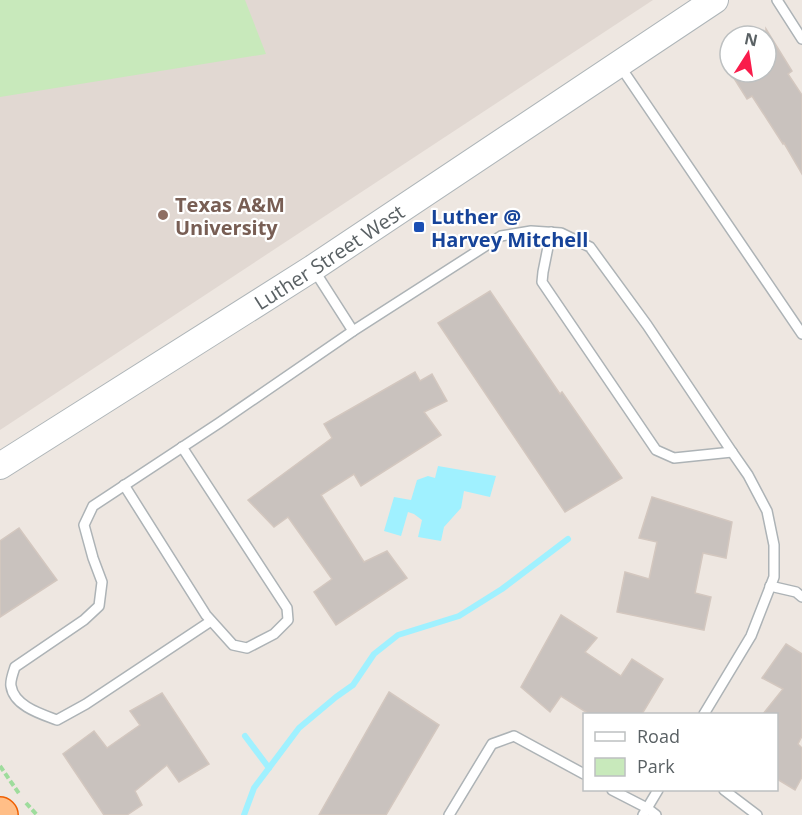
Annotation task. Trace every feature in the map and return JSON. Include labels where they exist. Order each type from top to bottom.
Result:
[{"type":"street","name":"Luther Street West","points":[[0,466],[313,268],[715,0]]},
{"type":"lane","points":[[777,0],[802,39]]},
{"type":"lane","points":[[619,64],[802,334]]},
{"type":"lane","points":[[212,621],[86,704],[57,720],[34,712],[15,697],[10,685],[15,667],[84,620],[99,606],[102,582],[84,525],[93,506],[353,331],[501,236],[531,231],[561,233],[590,246],[647,325],[748,475],[767,511],[774,545],[774,577],[751,636],[705,713]]},
{"type":"lane","points":[[551,232],[542,282],[656,450],[674,458],[732,452]]},
{"type":"lane","points":[[313,268],[353,331]]},
{"type":"lane","points":[[124,485],[206,615],[233,645],[247,648],[274,634],[288,620],[287,608],[182,447]]},
{"type":"lane","points":[[770,586],[796,592],[802,597]]},
{"type":"lane","points":[[449,815],[492,744],[514,736],[583,773]]},
{"type":"lane","points":[[615,791],[645,812],[656,815]]},
{"type":"lane","points":[[645,812],[657,791]]},
{"type":"lane","points":[[727,791],[757,815]]},
{"type":"path","points":[[0,766],[29,808],[37,815]]},
{"type":"shaded area","name":"Texas A&M University","points":[[0,0],[653,0],[0,430]]},
{"type":"green space","points":[[0,0],[245,0],[266,54],[0,97]]},
{"type":"water","points":[[438,466],[496,476],[490,497],[464,491],[461,508],[444,527],[441,541],[418,537],[422,520],[408,512],[401,536],[384,531],[394,497],[411,500],[417,480],[428,476],[435,478]]},
{"type":"building","points":[[778,48],[792,71],[788,74],[802,95],[802,174],[752,96],[747,99],[738,84],[778,84]]},
{"type":"building","points":[[490,291],[560,394],[562,392],[622,478],[565,512],[438,323]]},
{"type":"building","points":[[415,372],[420,381],[432,374],[447,401],[424,412],[441,435],[361,486],[354,474],[321,495],[364,562],[387,551],[407,578],[336,625],[314,592],[332,579],[288,517],[274,527],[248,500],[332,438],[324,424]]},
{"type":"building","points":[[652,497],[732,522],[726,558],[703,553],[695,593],[711,597],[704,630],[617,612],[625,572],[649,579],[657,542],[639,538]]},
{"type":"building","points":[[19,528],[57,580],[0,617],[0,541]]},
{"type":"building","points":[[561,615],[597,638],[585,652],[621,676],[632,659],[663,679],[643,713],[587,713],[561,696],[550,712],[521,687]]},
{"type":"building","points":[[786,644],[802,654],[802,736],[798,744],[802,748],[802,777],[795,790],[778,780],[778,713],[764,713],[783,689],[762,678]]},
{"type":"building","points":[[389,692],[439,725],[386,815],[319,815]]},
{"type":"building","points":[[162,693],[209,764],[179,782],[167,765],[135,791],[142,805],[127,815],[104,815],[63,754],[94,731],[107,748],[140,725],[130,711]]},
{"type":"waterway","points":[[244,815],[254,788],[299,728],[353,685],[374,654],[398,635],[459,616],[502,589],[568,539]]},
{"type":"waterway","points":[[245,736],[269,768]]},
{"type":"place","name":"Texas A&M University","points":[[163,215]]},
{"type":"place","name":"Luther @ Harvey Mitchell","points":[[419,227]]}]
